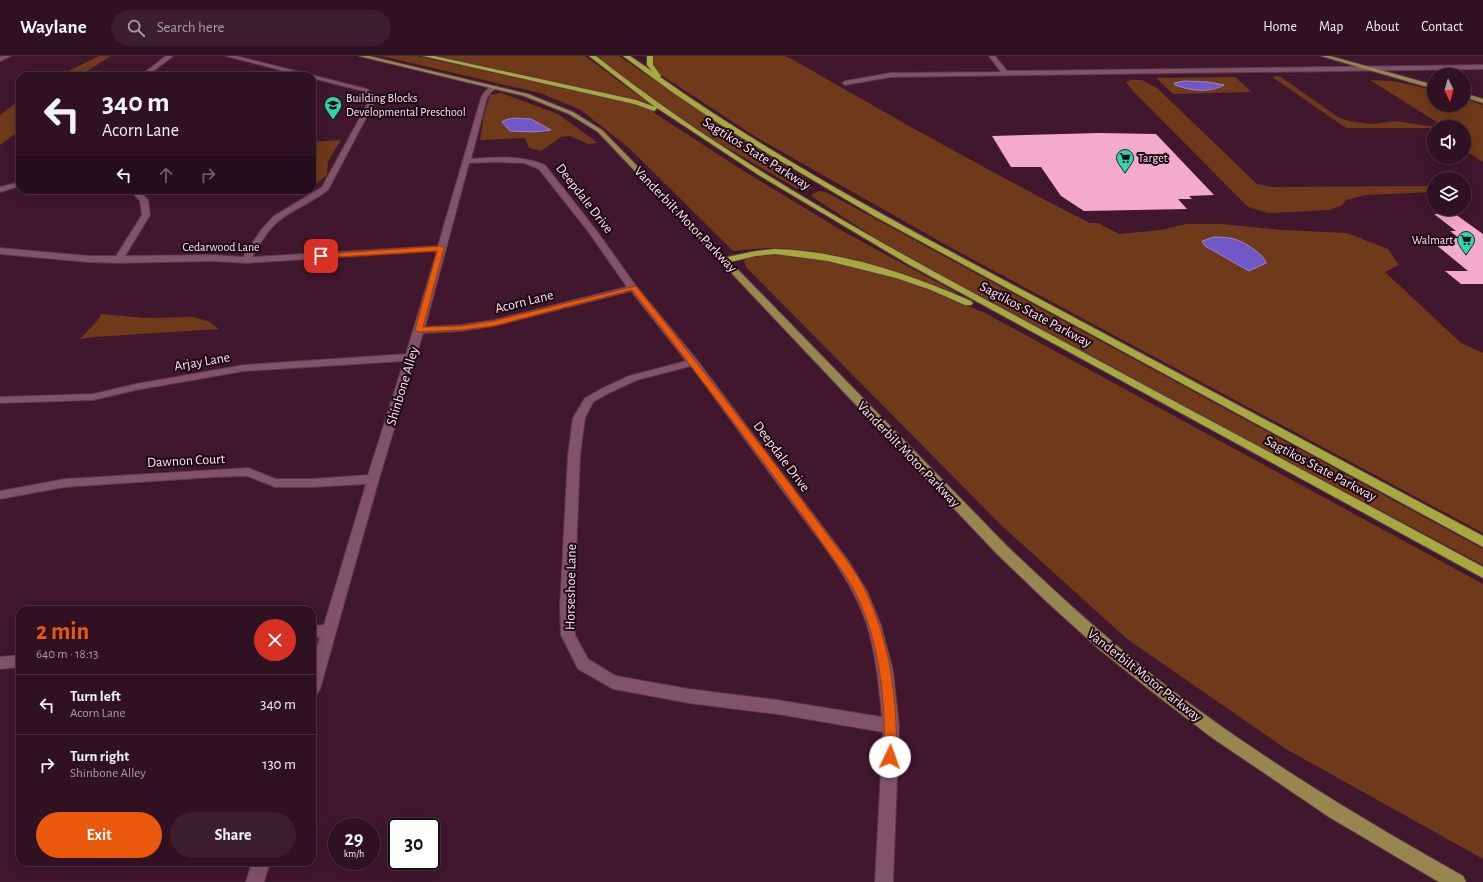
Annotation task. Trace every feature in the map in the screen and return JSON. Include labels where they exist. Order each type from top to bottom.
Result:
[{"type":"highway","points":[[426,56],[642,104],[652,108],[679,126],[713,143]]},
{"type":"highway","name":"Sagtikos State Parkway","points":[[592,56],[649,99],[713,143],[884,248],[1483,573]]},
{"type":"highway","name":"Sagtikos State Parkway","points":[[626,56],[666,84],[769,150],[896,225],[1483,542]]},
{"type":"highway","points":[[650,56],[649,60],[651,68],[666,84]]},
{"type":"highway","points":[[725,260],[758,253],[787,252],[834,260],[892,274],[952,295],[1046,343],[1122,378]]},
{"type":"main road","name":"Vanderbilt Motor Parkway","points":[[362,56],[526,95],[556,106],[579,117],[600,131],[1001,549],[1082,626],[1175,701],[1278,774],[1371,832],[1457,882]]},
{"type":"main road","points":[[1324,56],[1427,85]]},
{"type":"main road","points":[[1471,97],[1483,101]]},
{"type":"street","points":[[0,59],[8,56]]},
{"type":"street","points":[[148,72],[170,56]]},
{"type":"street","points":[[229,56],[295,72]]},
{"type":"street","points":[[992,56],[1005,73]]},
{"type":"street","points":[[846,83],[892,75],[1483,67]]},
{"type":"street","points":[[246,260],[267,228],[278,218],[316,196],[325,188],[372,101],[372,95],[364,90],[316,77]]},
{"type":"street","name":"Shinbone Alley","points":[[316,675],[419,330],[484,98],[488,91],[495,87]]},
{"type":"street","name":"Deepdale Drive","points":[[467,161],[523,161],[535,164],[542,168],[593,232],[633,288],[693,362],[803,509],[860,590],[874,625],[883,663],[891,726],[884,882]]},
{"type":"street","points":[[0,190],[16,185]]},
{"type":"street","points":[[118,260],[146,214],[144,200],[138,194]]},
{"type":"street","name":"Cedarwood Lane","points":[[0,251],[88,259],[118,260],[213,258],[246,260],[441,248]]},
{"type":"street","name":"Acorn Lane","points":[[419,330],[461,328],[494,323],[633,288]]},
{"type":"street","name":"Arjay Lane","points":[[0,400],[93,397],[244,368],[411,357]]},
{"type":"street","name":"Horseshoe Lane","points":[[693,362],[633,378],[606,390],[589,400],[579,418],[574,455],[567,607],[568,635],[583,664],[613,682],[689,696],[891,726]]},
{"type":"street","name":"Dawnon Court","points":[[0,495],[65,483],[215,472],[248,472],[275,483],[373,480]]},
{"type":"street","points":[[316,632],[329,630]]},
{"type":"street","points":[[0,663],[16,661]]},
{"type":"street","points":[[255,882],[260,866]]},
{"type":"shaded area","points":[[99,56],[111,56],[85,72],[66,72]]},
{"type":"shaded area","points":[[381,56],[417,56],[639,105],[650,110],[742,170],[846,233],[959,294],[891,270],[844,257],[797,249],[773,248],[733,251],[629,148],[581,110],[540,93]]},
{"type":"shaded area","points":[[433,56],[585,56],[651,105],[615,96]]},
{"type":"shaded area","points":[[596,56],[619,56],[810,182],[812,185],[811,188],[805,190],[796,188],[707,136],[635,86]]},
{"type":"shaded area","points":[[784,56],[792,59],[977,164],[1090,223],[1098,223],[1119,234],[1161,230],[1186,224],[1221,224],[1283,230],[1347,233],[1388,249],[1399,265],[1385,272],[1461,343],[1483,353],[1483,533],[955,250],[756,137],[661,75],[654,66],[652,57]],"holes":[[[1205,246],[1256,268],[1249,271]]]},
{"type":"shaded area","points":[[1273,76],[1281,77],[1338,117],[1349,121],[1372,124],[1395,121],[1427,126],[1427,128],[1346,128],[1275,79]]},
{"type":"shaded area","points":[[1235,77],[1252,92],[1173,94],[1156,78]]},
{"type":"shaded area","points":[[1131,80],[1142,80],[1157,88],[1257,184],[1271,187],[1427,186],[1427,192],[1366,195],[1346,200],[1342,205],[1330,210],[1268,213],[1248,207],[1133,91],[1126,82]]},
{"type":"shaded area","points":[[1370,80],[1393,81],[1427,88],[1427,112],[1471,112],[1471,101],[1483,105],[1483,162],[1471,154],[1471,120],[1433,120]]},
{"type":"shaded area","points":[[1185,81],[1208,82],[1224,85],[1218,88],[1206,90],[1194,90],[1175,85],[1174,83]]},
{"type":"shaded area","points":[[501,93],[558,114],[598,143],[588,144],[570,136],[561,137],[541,151],[529,148],[525,138],[480,140],[484,115],[490,95]]},
{"type":"shaded area","points":[[16,103],[16,133],[0,145],[0,115]]},
{"type":"shaded area","points":[[514,118],[531,119],[551,130],[535,132],[510,131],[502,122]]},
{"type":"shaded area","points":[[341,140],[328,161],[327,175],[316,184],[316,142]]},
{"type":"shaded area","points":[[819,191],[826,192],[1483,549],[1483,565],[1039,329],[877,239],[811,196]]},
{"type":"shaded area","points":[[1214,237],[1232,239],[1251,247],[1263,258],[1266,263],[1249,271],[1205,246],[1202,241]]},
{"type":"shaded area","points":[[784,254],[837,263],[887,276],[936,293],[985,313],[1483,584],[1483,859],[1286,749],[1127,639],[1001,525],[746,267],[744,262],[751,256]]},
{"type":"shaded area","points":[[101,314],[145,318],[194,317],[210,322],[219,329],[80,339],[97,321]]},
{"type":"building","name":"Target","points":[[1099,133],[1156,134],[1214,195],[1189,196],[1192,199],[1178,199],[1187,209],[1084,211],[1061,196],[1041,167],[1011,167],[992,136]]},
{"type":"building","name":"Walmart","points":[[1437,216],[1458,216],[1483,234],[1483,284],[1461,284],[1445,271],[1468,271],[1429,239],[1459,238],[1450,231],[1456,231]]},
{"type":"place","name":"Building Blocks Developmental Preschool","points":[[333,120]]},
{"type":"place","name":"Target","points":[[1125,173]]},
{"type":"place","name":"Walmart","points":[[1466,255]]},
{"type":"route","points":[[321,256],[441,248],[419,330],[461,328],[494,323],[633,288],[693,362],[794,496],[860,590],[874,625],[885,671],[891,726],[890,757]]}]
